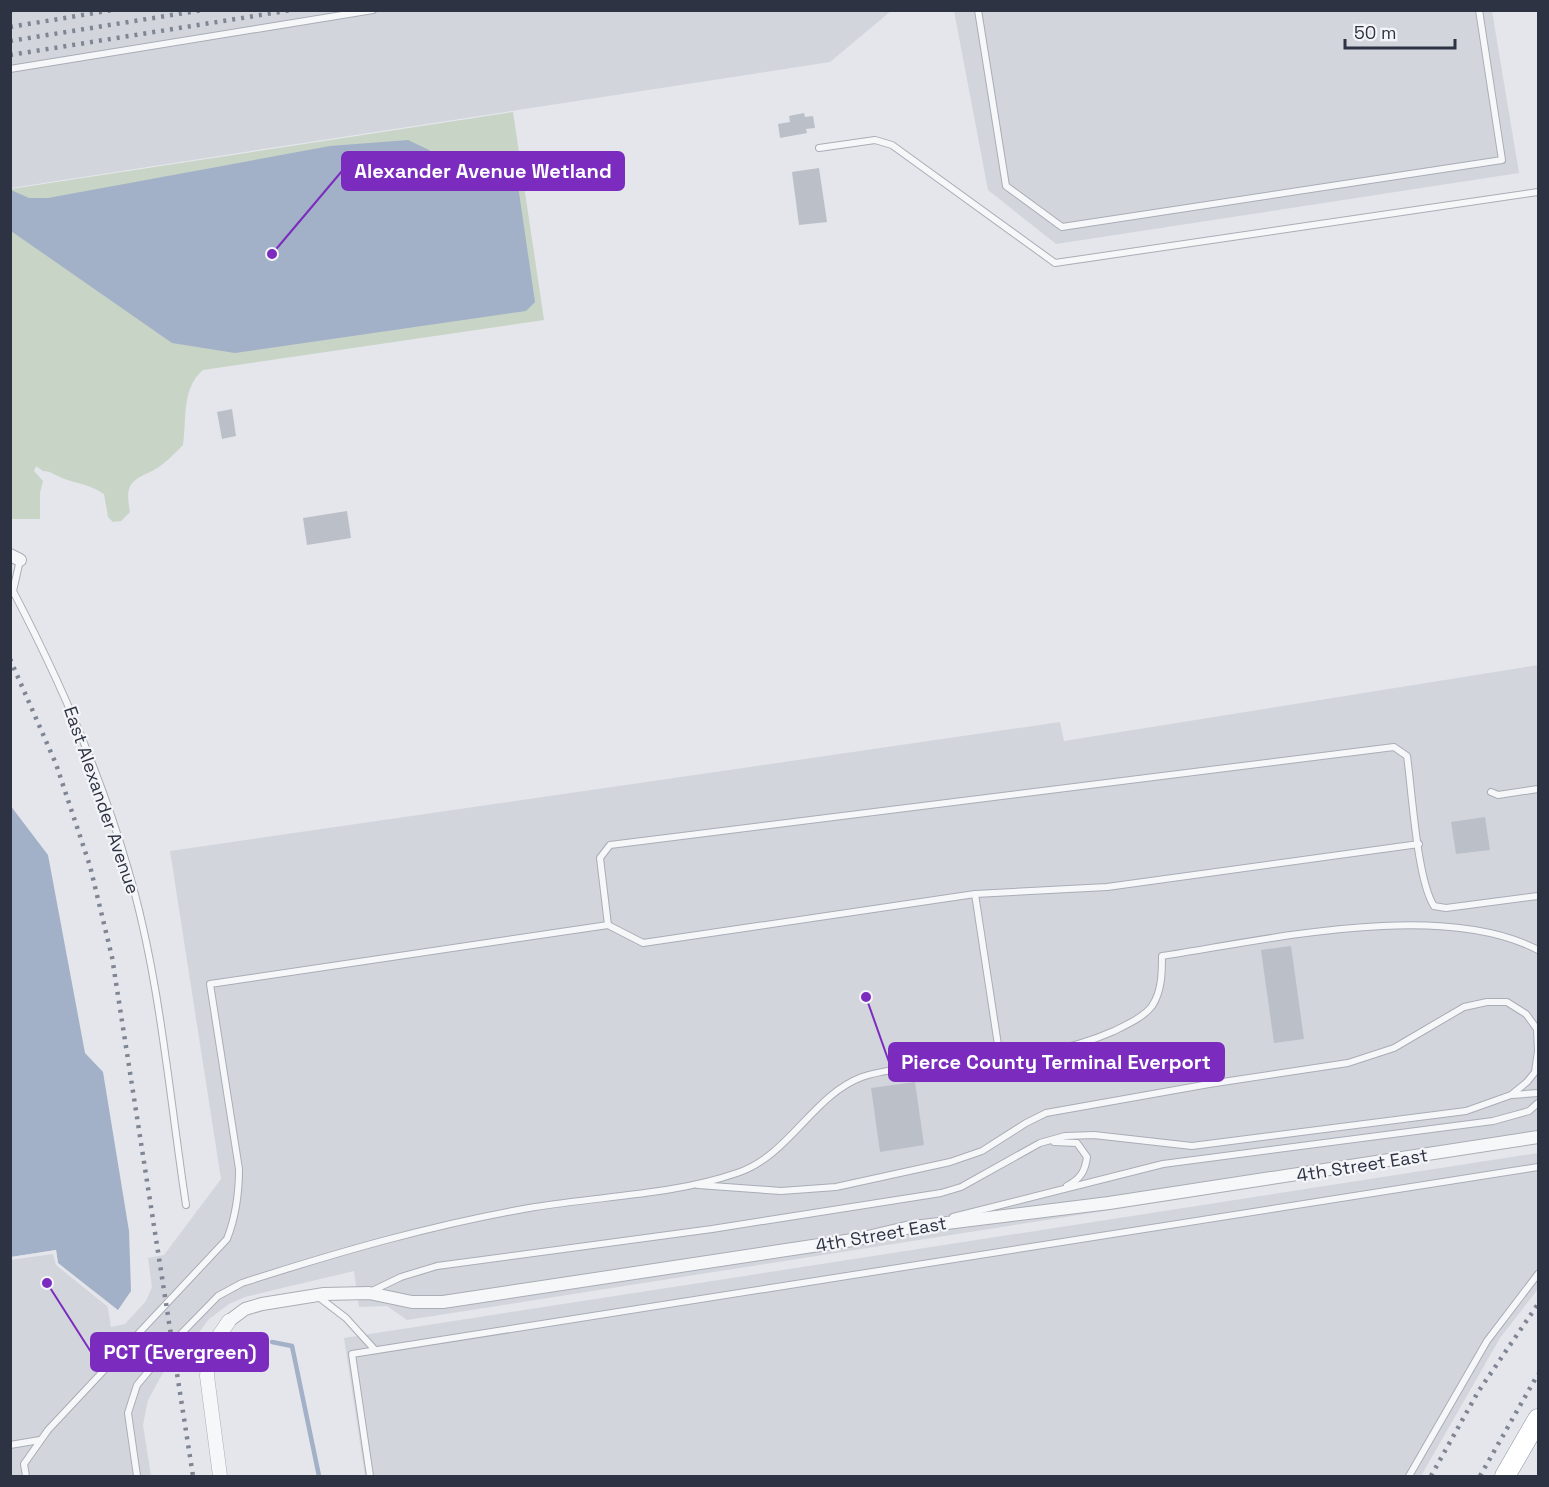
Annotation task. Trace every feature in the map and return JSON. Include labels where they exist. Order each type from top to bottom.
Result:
[{"type":"highway","points":[[1505,1476],[1539,1419]]},
{"type":"street","name":"4th Street East","points":[[229,1321],[245,1309],[316,1295],[369,1293],[412,1302],[443,1302],[859,1239],[906,1227],[1109,1203],[1539,1137]]},
{"type":"street","points":[[220,1476],[207,1376],[209,1350],[229,1321]]},
{"type":"lane","points":[[10,69],[373,10]]},
{"type":"lane","points":[[978,10],[1006,186],[1062,227],[1502,160],[1479,10]]},
{"type":"lane","points":[[819,148],[875,140],[892,145],[1055,263],[1539,192]]},
{"type":"lane","name":"East Alexander Avenue","points":[[16,557],[14,591],[71,708],[128,869],[143,929],[186,1205]]},
{"type":"lane","points":[[608,926],[600,858],[610,845],[1371,748],[1394,747],[1407,756],[1428,897],[1434,906],[1446,908],[1539,896]]},
{"type":"lane","points":[[1491,792],[1498,795],[1539,789]]},
{"type":"lane","points":[[26,1476],[24,1464],[40,1440],[227,1239],[233,1224],[239,1169],[210,984],[608,926],[643,943],[975,894],[1107,887],[1419,844]]},
{"type":"lane","points":[[975,894],[1000,1058]]},
{"type":"lane","points":[[138,1476],[128,1413],[137,1385],[173,1342],[218,1296],[242,1283],[406,1233],[535,1207],[698,1185],[740,1173],[766,1160],[836,1093],[861,1078],[892,1070],[1041,1054],[1092,1040],[1128,1024],[1151,1007],[1158,991],[1162,956],[1379,927],[1444,927],[1488,931],[1539,950]]},
{"type":"lane","points":[[698,1185],[802,1190],[836,1187],[913,1170],[982,1151],[1046,1113],[1209,1084],[1348,1063],[1394,1048],[1464,1007],[1487,1002],[1507,1002],[1526,1014],[1537,1029],[1538,1051],[1535,1072],[1511,1095]]},
{"type":"lane","points":[[369,1293],[401,1276],[437,1266],[712,1229],[941,1192],[961,1187],[987,1175],[1040,1143],[1065,1136],[1094,1135],[1192,1146],[1466,1111],[1511,1095],[1539,1093]]},
{"type":"lane","points":[[906,1227],[1163,1164],[1508,1119],[1529,1111],[1539,1103]]},
{"type":"lane","points":[[1040,1143],[1077,1143],[1087,1157],[1085,1170],[1077,1180],[1058,1191]]},
{"type":"lane","points":[[370,1476],[352,1354],[1539,1167]]},
{"type":"lane","points":[[1409,1476],[1487,1341],[1539,1274]]},
{"type":"lane","points":[[316,1295],[346,1318],[375,1350]]},
{"type":"lane","points":[[10,1444],[40,1440]]},
{"type":"shaded area","points":[[11,11],[891,11],[830,62],[11,188]]},
{"type":"shaded area","points":[[954,11],[1492,11],[1519,173],[1056,244],[988,190]]},
{"type":"shaded area","points":[[1538,665],[1538,1143],[407,1320],[387,1306],[359,1307],[354,1271],[245,1297],[229,1304],[208,1320],[185,1352],[186,1369],[164,1371],[148,1400],[143,1425],[151,1476],[11,1476],[10,1257],[56,1250],[58,1263],[107,1303],[111,1327],[125,1324],[146,1301],[152,1287],[148,1258],[164,1255],[221,1179],[170,851],[1060,722],[1064,741]]},
{"type":"shaded area","points":[[1538,1153],[1538,1289],[1500,1338],[1421,1476],[365,1476],[344,1338]]},
{"type":"green space","points":[[513,112],[544,320],[203,370],[191,386],[188,395],[183,445],[161,466],[134,481],[128,496],[130,512],[121,521],[113,522],[108,517],[104,494],[89,486],[43,471],[36,466],[34,471],[43,481],[40,493],[40,519],[11,519],[11,189]]},
{"type":"water","points":[[408,140],[429,150],[453,181],[466,182],[508,167],[516,172],[535,302],[526,311],[235,353],[172,343],[11,231],[11,190],[29,198],[48,198],[330,146]]},
{"type":"water","points":[[10,805],[48,855],[85,1053],[103,1072],[129,1231],[131,1291],[118,1310],[58,1263],[56,1250],[11,1257]]},
{"type":"pier","points":[[56,1250],[58,1263],[107,1303],[108,1307],[56,1265],[53,1254],[10,1260],[11,1257]]},
{"type":"building","points":[[804,113],[805,117],[813,116],[815,128],[806,129],[807,133],[780,138],[778,124],[790,122],[789,116]]},
{"type":"building","points":[[819,168],[827,222],[799,225],[792,172]]},
{"type":"building","points":[[232,409],[236,436],[222,439],[217,412]]},
{"type":"building","points":[[347,511],[351,538],[307,545],[303,518]]},
{"type":"building","points":[[1485,817],[1490,850],[1456,854],[1451,822]]},
{"type":"building","points":[[1291,946],[1304,1039],[1274,1043],[1261,950]]},
{"type":"building","points":[[915,1082],[924,1145],[880,1152],[871,1088]]},
{"type":"waterway","points":[[272,1342],[292,1346],[319,1476]]},
{"type":"railway","points":[[10,27],[113,10]]},
{"type":"railway","points":[[10,41],[203,10]]},
{"type":"railway","points":[[10,55],[292,10]]},
{"type":"railway","points":[[10,659],[56,764],[90,866],[112,957],[193,1476]]},
{"type":"railway","points":[[1431,1476],[1478,1392],[1538,1304]]},
{"type":"railway","points":[[1480,1476],[1538,1374]]},
{"type":"place","name":"Alexander Avenue Wetland","points":[[272,254]]},
{"type":"place","name":"Pierce County Terminal Everport","points":[[866,997]]},
{"type":"place","name":"PCT (Evergreen)","points":[[47,1283]]}]
